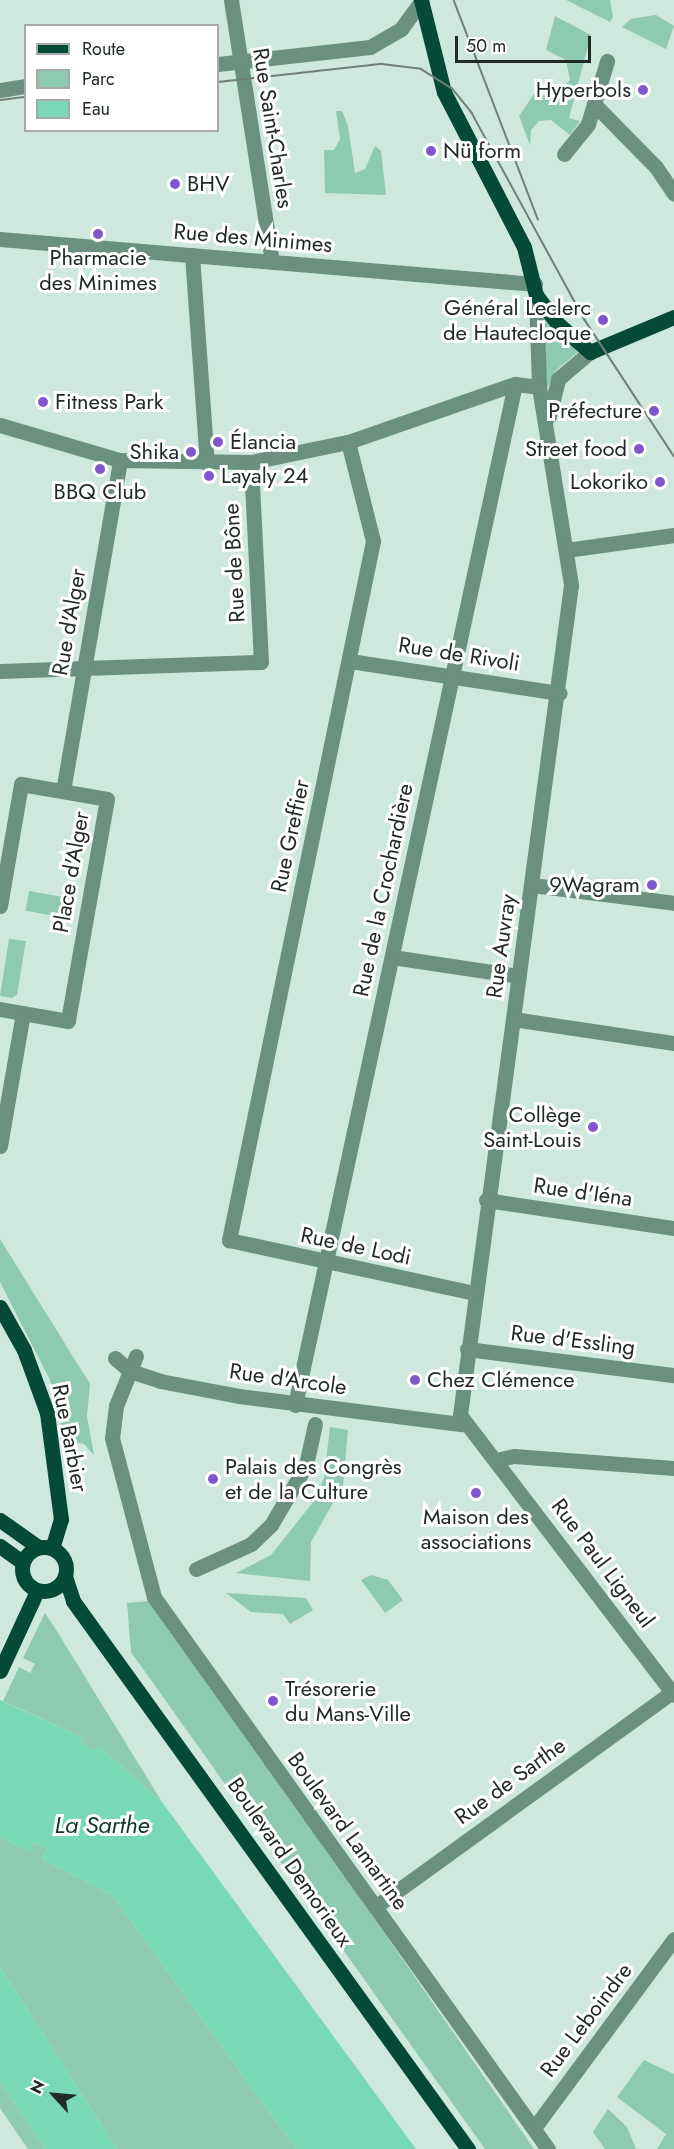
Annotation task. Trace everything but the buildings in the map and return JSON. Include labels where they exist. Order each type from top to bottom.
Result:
[{"type":"main road","points":[[421,0],[444,92],[531,262],[535,289],[568,336],[591,352],[674,317]]},
{"type":"main road","name":"Rue Barbier","points":[[0,1307],[24,1350],[47,1413],[62,1519],[45,1548]]},
{"type":"main road","points":[[0,1520],[63,1557],[65,1576],[53,1590],[37,1591],[23,1578],[22,1562]]},
{"type":"main road","points":[[0,1546],[22,1562]]},
{"type":"main road","points":[[22,1562],[45,1548]]},
{"type":"main road","name":"Boulevard Demorieux","points":[[65,1576],[73,1602],[468,2149]]},
{"type":"main road","name":"Boulevard Demorieux","points":[[53,1590],[73,1602]]},
{"type":"main road","points":[[1,1670],[37,1591]]},
{"type":"street","name":"Rue Saint-Charles","points":[[231,0],[272,262]]},
{"type":"street","points":[[219,64],[370,47],[401,29],[421,0]]},
{"type":"street","points":[[564,154],[588,124],[607,61]]},
{"type":"street","points":[[0,90],[24,86]]},
{"type":"street","points":[[594,104],[656,167],[674,194]]},
{"type":"street","name":"Rue des Minimes","points":[[0,239],[502,282],[535,289]]},
{"type":"street","points":[[192,255],[207,463]]},
{"type":"street","points":[[535,289],[544,397]]},
{"type":"street","points":[[544,397],[560,376],[591,352]]},
{"type":"street","points":[[0,425],[120,460],[251,462],[348,442],[515,384],[544,397]]},
{"type":"street","name":"Rue de la Crochardière","points":[[297,1398],[515,384]]},
{"type":"street","name":"Rue Auvray","points":[[462,1424],[460,1407],[486,1200],[560,693],[571,585],[544,397]]},
{"type":"street","name":"Rue Greffier","points":[[229,1240],[374,541],[348,442]]},
{"type":"street","name":"Rue d'Alger","points":[[63,792],[120,460]]},
{"type":"street","name":"Rue de Bône","points":[[84,669],[261,662],[251,462]]},
{"type":"street","points":[[566,550],[674,535]]},
{"type":"street","name":"Rue de Rivoli","points":[[350,661],[560,693]]},
{"type":"street","points":[[0,671],[84,669]]},
{"type":"street","name":"Place d'Alger","points":[[0,1009],[68,1021],[107,799],[21,784],[1,899]]},
{"type":"street","points":[[532,885],[674,903]]},
{"type":"street","points":[[392,957],[519,976]]},
{"type":"street","points":[[0,1146],[23,1013]]},
{"type":"street","points":[[513,1019],[674,1043]]},
{"type":"street","name":"Rue d'Iéna","points":[[486,1200],[674,1228]]},
{"type":"street","name":"Rue de Lodi","points":[[229,1240],[326,1263],[474,1293]]},
{"type":"street","name":"Rue d'Essling","points":[[467,1349],[674,1375]]},
{"type":"street","name":"Boulevard Lamartine","points":[[136,1356],[112,1438],[154,1597],[548,2149]]},
{"type":"street","name":"Rue d'Arcole","points":[[115,1358],[130,1371],[462,1424]]},
{"type":"street","points":[[196,1569],[251,1544],[271,1525],[306,1465],[315,1424]]},
{"type":"street","points":[[462,1424],[496,1460],[514,1456],[674,1468]]},
{"type":"street","name":"Rue Paul Ligneul","points":[[496,1460],[673,1694]]},
{"type":"street","points":[[657,1672],[674,1671]]},
{"type":"street","name":"Rue de Sarthe","points":[[375,1906],[673,1694]]},
{"type":"street","name":"Rue Leboindre","points":[[534,2128],[674,1939]]},
{"type":"green space","points":[[566,0],[610,0],[613,17],[610,22]]},
{"type":"green space","points":[[656,15],[674,26],[666,49],[622,27],[631,19]]},
{"type":"green space","points":[[555,16],[591,35],[569,118],[580,121],[570,135],[551,120],[539,121],[531,130],[530,145],[519,116],[534,94],[553,97],[570,80],[566,60],[546,50]]},
{"type":"green space","points":[[336,111],[342,111],[348,126],[355,173],[365,169],[375,146],[381,151],[386,195],[325,193],[324,150],[334,150],[340,139]]},
{"type":"green space","points":[[543,316],[578,352],[555,371],[545,393]]},
{"type":"green space","points":[[29,891],[73,899],[70,919],[26,911]]},
{"type":"green space","points":[[9,939],[26,941],[17,995],[12,998],[0,996]]},
{"type":"green space","points":[[0,1239],[90,1384],[87,1416],[94,1455],[84,1444],[65,1440],[50,1380],[0,1282]]},
{"type":"green space","points":[[330,1427],[348,1430],[343,1485],[311,1542],[310,1581],[236,1573],[271,1555],[314,1501],[324,1478]]},
{"type":"green space","points":[[371,1575],[388,1580],[403,1600],[385,1613],[361,1580]]},
{"type":"green space","points":[[226,1593],[306,1598],[313,1610],[290,1624],[283,1614],[251,1612]]},
{"type":"green space","points":[[149,1601],[318,1837],[534,2149],[485,2149],[131,1652],[127,1603]]},
{"type":"green space","points":[[45,1613],[162,1802],[99,1746],[95,1751],[81,1744],[84,1738],[3,1701],[19,1667],[30,1673],[35,1664],[23,1658]]},
{"type":"green space","points":[[0,1837],[29,1852],[34,1842],[47,1848],[42,1859],[112,1895],[296,2149],[117,2149],[0,1967]]},
{"type":"green space","points":[[644,2060],[674,2074],[674,2149],[657,2149],[666,2134],[617,2097]]},
{"type":"green space","points":[[0,2082],[45,2149],[28,2149],[0,2108]]},
{"type":"green space","points":[[608,2109],[627,2127],[636,2149],[605,2149],[593,2132]]},
{"type":"water","name":"La Sarthe","points":[[0,1700],[84,1738],[81,1744],[95,1750],[98,1745],[162,1802],[416,2149],[296,2149],[112,1895],[42,1859],[47,1848],[34,1842],[29,1852],[0,1837]]},
{"type":"water","points":[[0,1967],[117,2149],[45,2149],[0,2082]]},
{"type":"tram line","points":[[454,0],[538,219]]},
{"type":"tram line","points":[[219,82],[382,64],[421,69],[452,88],[472,113],[585,320],[674,456]]},
{"type":"tram line","points":[[0,100],[24,97]]},
{"type":"place","name":"Hyperbols","points":[[643,90]]},
{"type":"place","name":"Nü form","points":[[431,151]]},
{"type":"place","name":"BHV","points":[[175,184]]},
{"type":"place","name":"Pharmacie des Minimes","points":[[98,234]]},
{"type":"place","name":"Général Leclerc de Hautecloque","points":[[603,320]]},
{"type":"place","name":"Fitness Park","points":[[43,402]]},
{"type":"place","name":"Préfecture","points":[[654,411]]},
{"type":"place","name":"Élancia","points":[[218,442]]},
{"type":"place","name":"Street food","points":[[639,449]]},
{"type":"place","name":"Shika","points":[[191,452]]},
{"type":"place","name":"BBQ Club","points":[[100,469]]},
{"type":"place","name":"Layaly 24","points":[[209,476]]},
{"type":"place","name":"Lokoriko","points":[[660,482]]},
{"type":"place","name":"9Wagram","points":[[652,885]]},
{"type":"place","name":"Collège Saint-Louis","points":[[593,1127]]},
{"type":"place","name":"Chez Clémence","points":[[415,1380]]},
{"type":"place","name":"Palais des Congrès et de la Culture","points":[[213,1479]]},
{"type":"place","name":"Maison des associations","points":[[476,1493]]},
{"type":"place","name":"Trésorerie du Mans-Ville","points":[[273,1701]]}]
